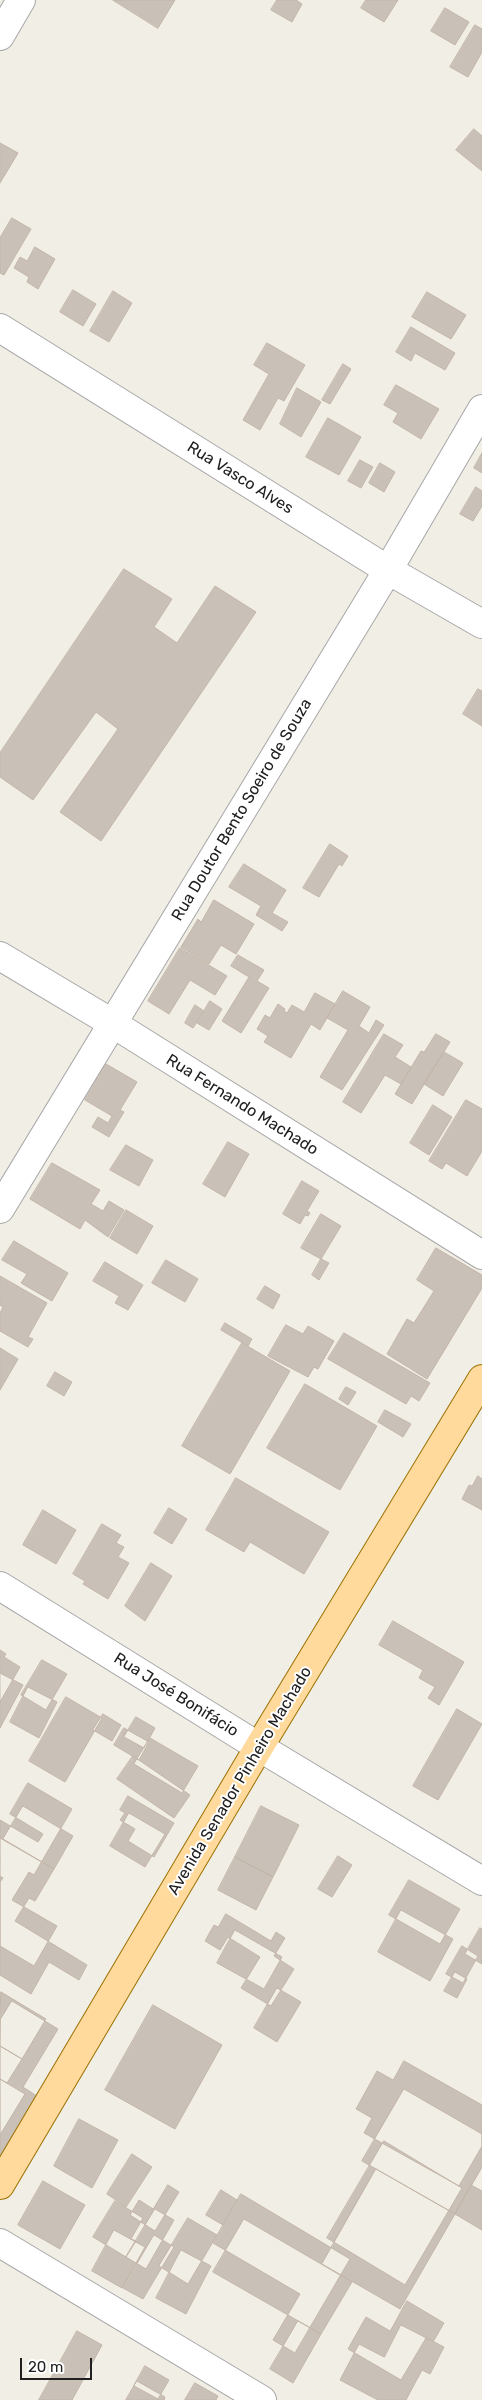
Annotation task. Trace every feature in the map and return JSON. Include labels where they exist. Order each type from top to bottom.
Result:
[{"type":"main road","name":"Avenida Senador Pinheiro Machado","points":[[0,2184],[259,1747],[482,1379]]},
{"type":"street","points":[[0,36],[21,0]]},
{"type":"street","name":"Rua Vasco Alves","points":[[0,328],[388,570],[482,624]]},
{"type":"street","name":"Rua Doutor Bento Soeiro de Souza","points":[[0,1209],[388,570],[482,409]]},
{"type":"street","name":"Rua Fernando Machado","points":[[0,956],[482,1255]]},
{"type":"street","name":"Rua José Bonifácio","points":[[0,1586],[259,1747],[482,1881]]},
{"type":"street","points":[[0,2243],[262,2400]]},
{"type":"building","points":[[113,0],[175,0],[158,28]]},
{"type":"building","points":[[277,0],[296,0],[302,4],[292,22],[271,10]]},
{"type":"building","points":[[366,0],[398,0],[384,22],[361,8]]},
{"type":"building","points":[[445,8],[469,22],[455,45],[431,31]]},
{"type":"building","points":[[475,25],[482,29],[482,52],[468,77],[450,67]]},
{"type":"building","points":[[474,129],[482,136],[482,171],[456,150]]},
{"type":"building","points":[[0,143],[18,153],[0,183]]},
{"type":"building","points":[[12,218],[31,229],[4,275],[0,273],[0,238]]},
{"type":"building","points":[[35,247],[55,259],[38,289],[27,282],[29,277],[14,268],[20,257],[27,261]]},
{"type":"building","points":[[73,290],[96,304],[83,326],[60,312]]},
{"type":"building","points":[[113,291],[132,303],[109,342],[90,331]]},
{"type":"building","points":[[427,292],[466,315],[451,339],[412,317]]},
{"type":"building","points":[[411,327],[455,353],[445,370],[415,353],[411,361],[396,352]]},
{"type":"building","points":[[267,343],[305,365],[284,401],[278,398],[260,430],[243,420],[269,374],[254,365]]},
{"type":"building","points":[[343,364],[351,369],[330,404],[322,400]]},
{"type":"building","points":[[396,385],[439,409],[421,439],[393,422],[398,413],[384,405]]},
{"type":"building","points":[[297,388],[321,402],[301,437],[280,424]]},
{"type":"building","points":[[328,418],[361,437],[339,475],[306,457]]},
{"type":"building","points":[[482,453],[482,473],[474,468]]},
{"type":"building","points":[[360,460],[373,467],[361,488],[348,481]]},
{"type":"building","points":[[380,463],[395,472],[384,492],[369,483]]},
{"type":"building","points":[[476,487],[482,491],[482,506],[473,521],[460,514]]},
{"type":"building","points":[[124,569],[172,599],[154,627],[177,643],[215,586],[256,612],[101,841],[60,812],[118,729],[96,712],[33,800],[0,777],[0,753]]},
{"type":"building","points":[[478,689],[482,691],[482,726],[463,714]]},
{"type":"building","points":[[330,844],[348,856],[342,866],[339,864],[319,897],[303,888]]},
{"type":"building","points":[[244,864],[286,890],[272,913],[288,922],[282,931],[256,915],[261,906],[229,887]]},
{"type":"building","points":[[214,900],[254,924],[236,954],[221,945],[209,964],[181,947],[198,919],[201,922]]},
{"type":"building","points":[[180,948],[227,976],[215,995],[190,980],[169,1014],[148,1001]]},
{"type":"building","points":[[238,955],[264,970],[257,981],[269,988],[241,1033],[222,1021],[249,977],[231,966]]},
{"type":"building","points":[[343,991],[370,1007],[359,1026],[369,1033],[376,1020],[384,1025],[342,1090],[320,1077],[348,1030],[327,1018]]},
{"type":"building","points":[[315,993],[335,1004],[320,1030],[311,1024],[291,1058],[264,1042],[268,1036],[257,1029],[265,1015],[270,1018],[278,1004],[287,1013],[292,1005],[304,1012]]},
{"type":"building","points":[[210,1001],[222,1009],[209,1030],[197,1023]]},
{"type":"building","points":[[195,1005],[204,1011],[193,1028],[185,1023]]},
{"type":"building","points":[[384,1034],[403,1045],[395,1057],[411,1067],[401,1084],[385,1075],[361,1113],[343,1102]]},
{"type":"building","points":[[436,1034],[450,1042],[412,1104],[395,1094],[421,1051],[424,1052]]},
{"type":"building","points":[[444,1052],[463,1063],[443,1096],[424,1084]]},
{"type":"building","points":[[106,1064],[137,1082],[120,1110],[124,1112],[109,1137],[92,1127],[98,1117],[108,1123],[112,1116],[85,1100]]},
{"type":"building","points":[[466,1100],[482,1109],[482,1151],[467,1176],[446,1163],[442,1169],[429,1161]]},
{"type":"building","points":[[433,1105],[452,1117],[429,1155],[410,1143]]},
{"type":"building","points":[[228,1142],[249,1154],[225,1197],[203,1184]]},
{"type":"building","points":[[126,1145],[153,1160],[139,1186],[110,1170]]},
{"type":"building","points":[[52,1163],[100,1190],[91,1204],[103,1211],[109,1201],[124,1210],[108,1237],[85,1220],[80,1229],[30,1199]]},
{"type":"building","points":[[302,1181],[319,1191],[307,1211],[310,1213],[308,1216],[305,1215],[300,1224],[283,1214]]},
{"type":"building","points":[[126,1210],[153,1226],[137,1254],[110,1238]]},
{"type":"building","points":[[321,1214],[341,1226],[321,1259],[301,1248]]},
{"type":"building","points":[[14,1241],[68,1273],[52,1301],[21,1283],[27,1274],[2,1260]]},
{"type":"building","points":[[436,1248],[482,1275],[482,1288],[427,1379],[387,1354],[407,1319],[414,1323],[434,1291],[417,1280]]},
{"type":"building","points":[[321,1259],[329,1263],[319,1280],[312,1275]]},
{"type":"building","points":[[166,1260],[198,1279],[185,1302],[152,1283]]},
{"type":"building","points":[[105,1262],[143,1285],[128,1310],[115,1303],[119,1296],[93,1281]]},
{"type":"building","points":[[0,1276],[47,1303],[28,1337],[33,1339],[28,1347],[0,1331],[0,1313],[3,1307],[0,1305]]},
{"type":"building","points":[[265,1286],[280,1295],[273,1309],[257,1299]]},
{"type":"building","points":[[225,1323],[252,1339],[248,1346],[221,1330]]},
{"type":"building","points":[[286,1325],[303,1334],[308,1326],[334,1341],[318,1369],[314,1367],[308,1377],[268,1356]]},
{"type":"building","points":[[344,1333],[430,1383],[419,1401],[411,1396],[406,1404],[328,1359]]},
{"type":"building","points":[[242,1343],[290,1371],[230,1474],[182,1446]]},
{"type":"building","points":[[0,1348],[18,1359],[0,1390]]},
{"type":"building","points":[[55,1372],[72,1382],[64,1396],[47,1386]]},
{"type":"building","points":[[305,1384],[377,1426],[340,1490],[267,1448]]},
{"type":"building","points":[[346,1387],[356,1392],[348,1405],[339,1399]]},
{"type":"building","points":[[385,1410],[411,1424],[403,1437],[378,1422]]},
{"type":"building","points":[[478,1476],[482,1479],[482,1510],[462,1499],[469,1485],[472,1486]]},
{"type":"building","points":[[236,1478],[329,1532],[304,1574],[250,1542],[244,1552],[206,1530]]},
{"type":"building","points":[[169,1508],[187,1519],[172,1544],[154,1533]]},
{"type":"building","points":[[43,1510],[76,1530],[56,1564],[23,1545]]},
{"type":"building","points":[[102,1524],[121,1535],[116,1543],[124,1547],[118,1557],[129,1563],[108,1599],[83,1584],[85,1581],[73,1574]]},
{"type":"building","points":[[151,1563],[172,1576],[145,1621],[125,1606]]},
{"type":"building","points":[[393,1621],[464,1662],[439,1705],[428,1698],[435,1687],[419,1678],[423,1670],[379,1645]]},
{"type":"building","points":[[0,1650],[6,1654],[4,1657],[20,1667],[0,1702]]},
{"type":"building","points":[[42,1660],[67,1674],[46,1710],[21,1695]]},
{"type":"building","points":[[0,1673],[23,1685],[0,1728]]},
{"type":"building","points":[[28,1687],[57,1702],[39,1738],[10,1722]]},
{"type":"building","points":[[66,1697],[102,1718],[65,1782],[29,1761]]},
{"type":"building","points":[[457,1709],[482,1724],[438,1800],[413,1786]]},
{"type":"building","points":[[103,1714],[121,1725],[112,1741],[93,1730]]},
{"type":"building","points":[[136,1717],[155,1728],[144,1748],[124,1737]]},
{"type":"building","points":[[124,1728],[149,1742],[139,1760],[114,1745]]},
{"type":"building","points":[[150,1738],[198,1766],[182,1793],[134,1764]]},
{"type":"building","points":[[133,1756],[190,1795],[174,1818],[117,1779]]},
{"type":"building","points":[[28,1783],[72,1809],[34,1875],[29,1872],[12,1900],[57,1926],[34,1966],[0,1946],[0,1820],[38,1842],[43,1834],[10,1814]]},
{"type":"building","points":[[128,1796],[174,1823],[154,1857],[128,1841],[135,1829],[120,1820],[125,1813],[120,1810]]},
{"type":"building","points":[[23,1806],[73,1836],[54,1869],[3,1839]]},
{"type":"building","points":[[261,1806],[299,1825],[273,1877],[235,1857]]},
{"type":"building","points":[[129,1813],[165,1834],[145,1867],[110,1846]]},
{"type":"building","points":[[0,1838],[54,1869],[35,1901],[29,1898],[15,1921],[87,1965],[79,1980],[49,1962],[31,1994],[0,1975],[0,1882],[3,1878],[0,1876]]},
{"type":"building","points":[[338,1856],[352,1865],[332,1897],[318,1889]]},
{"type":"building","points":[[235,1857],[273,1877],[256,1910],[218,1890]]},
{"type":"building","points":[[409,1880],[460,1909],[440,1944],[389,1915]]},
{"type":"building","points":[[401,1910],[453,1939],[430,1981],[378,1952]]},
{"type":"building","points":[[226,1914],[271,1941],[276,1932],[285,1938],[274,1956],[294,1969],[271,2006],[241,1988],[260,1957],[228,1937],[220,1950],[205,1941],[214,1925],[218,1927]]},
{"type":"building","points":[[480,1928],[482,1929],[482,1964],[465,1954]]},
{"type":"building","points":[[235,1930],[282,1957],[264,1989],[217,1963]]},
{"type":"building","points":[[462,1946],[478,1956],[463,1983],[446,1974]]},
{"type":"building","points":[[455,1972],[467,1979],[457,1998],[444,1991]]},
{"type":"building","points":[[277,1988],[301,2002],[277,2042],[254,2028]]},
{"type":"building","points":[[1,1992],[46,2019],[22,2059],[0,2046]]},
{"type":"building","points":[[12,2001],[58,2029],[23,2087],[43,2100],[0,2169],[0,2020]]},
{"type":"building","points":[[153,2005],[222,2045],[175,2129],[105,2090]]},
{"type":"building","points":[[0,2046],[22,2059],[7,2083],[0,2079]]},
{"type":"building","points":[[404,2061],[482,2105],[482,2146],[459,2186],[364,2133],[372,2118],[356,2109],[377,2071],[393,2080]]},
{"type":"building","points":[[0,2079],[25,2094],[0,2135]]},
{"type":"building","points":[[404,2089],[482,2134],[482,2167],[455,2214],[362,2161]]},
{"type":"building","points":[[79,2119],[118,2140],[92,2188],[54,2166]]},
{"type":"building","points":[[384,2141],[462,2188],[405,2285],[327,2238]]},
{"type":"building","points":[[132,2154],[152,2167],[126,2207],[107,2194]]},
{"type":"building","points":[[376,2169],[455,2214],[400,2309],[322,2264]]},
{"type":"building","points":[[43,2181],[85,2205],[60,2249],[18,2225]]},
{"type":"building","points":[[168,2185],[179,2192],[155,2231],[130,2215],[139,2200],[153,2209]]},
{"type":"building","points":[[471,2185],[482,2191],[482,2230],[455,2214]]},
{"type":"building","points":[[221,2190],[237,2200],[223,2225],[206,2215]]},
{"type":"building","points":[[241,2194],[350,2259],[295,2353],[273,2340],[300,2294],[213,2243]]},
{"type":"building","points":[[115,2201],[143,2218],[131,2239],[136,2241],[126,2257],[93,2237]]},
{"type":"building","points":[[155,2209],[174,2220],[146,2269],[126,2257]]},
{"type":"building","points":[[188,2218],[217,2235],[188,2284],[159,2266]]},
{"type":"building","points":[[244,2219],[352,2282],[321,2334],[213,2272]]},
{"type":"building","points":[[114,2230],[145,2247],[122,2288],[92,2271]]},
{"type":"building","points":[[154,2235],[174,2247],[143,2299],[123,2288]]},
{"type":"building","points":[[181,2250],[211,2266],[186,2314],[156,2298]]},
{"type":"building","points":[[407,2301],[444,2323],[433,2342],[426,2338],[401,2380],[348,2349],[366,2317],[390,2331]]},
{"type":"building","points":[[298,2321],[321,2334],[293,2383],[270,2369]]},
{"type":"building","points":[[401,2325],[444,2347],[430,2374],[422,2370],[406,2400],[378,2400],[340,2380],[359,2344],[384,2357]]},
{"type":"building","points":[[77,2331],[102,2345],[72,2400],[39,2400]]},
{"type":"building","points":[[145,2366],[169,2380],[158,2399],[134,2386]]},
{"type":"building","points":[[137,2381],[165,2397],[164,2400],[126,2400]]},
{"type":"building","points":[[195,2383],[218,2396],[216,2400],[185,2400]]}]
